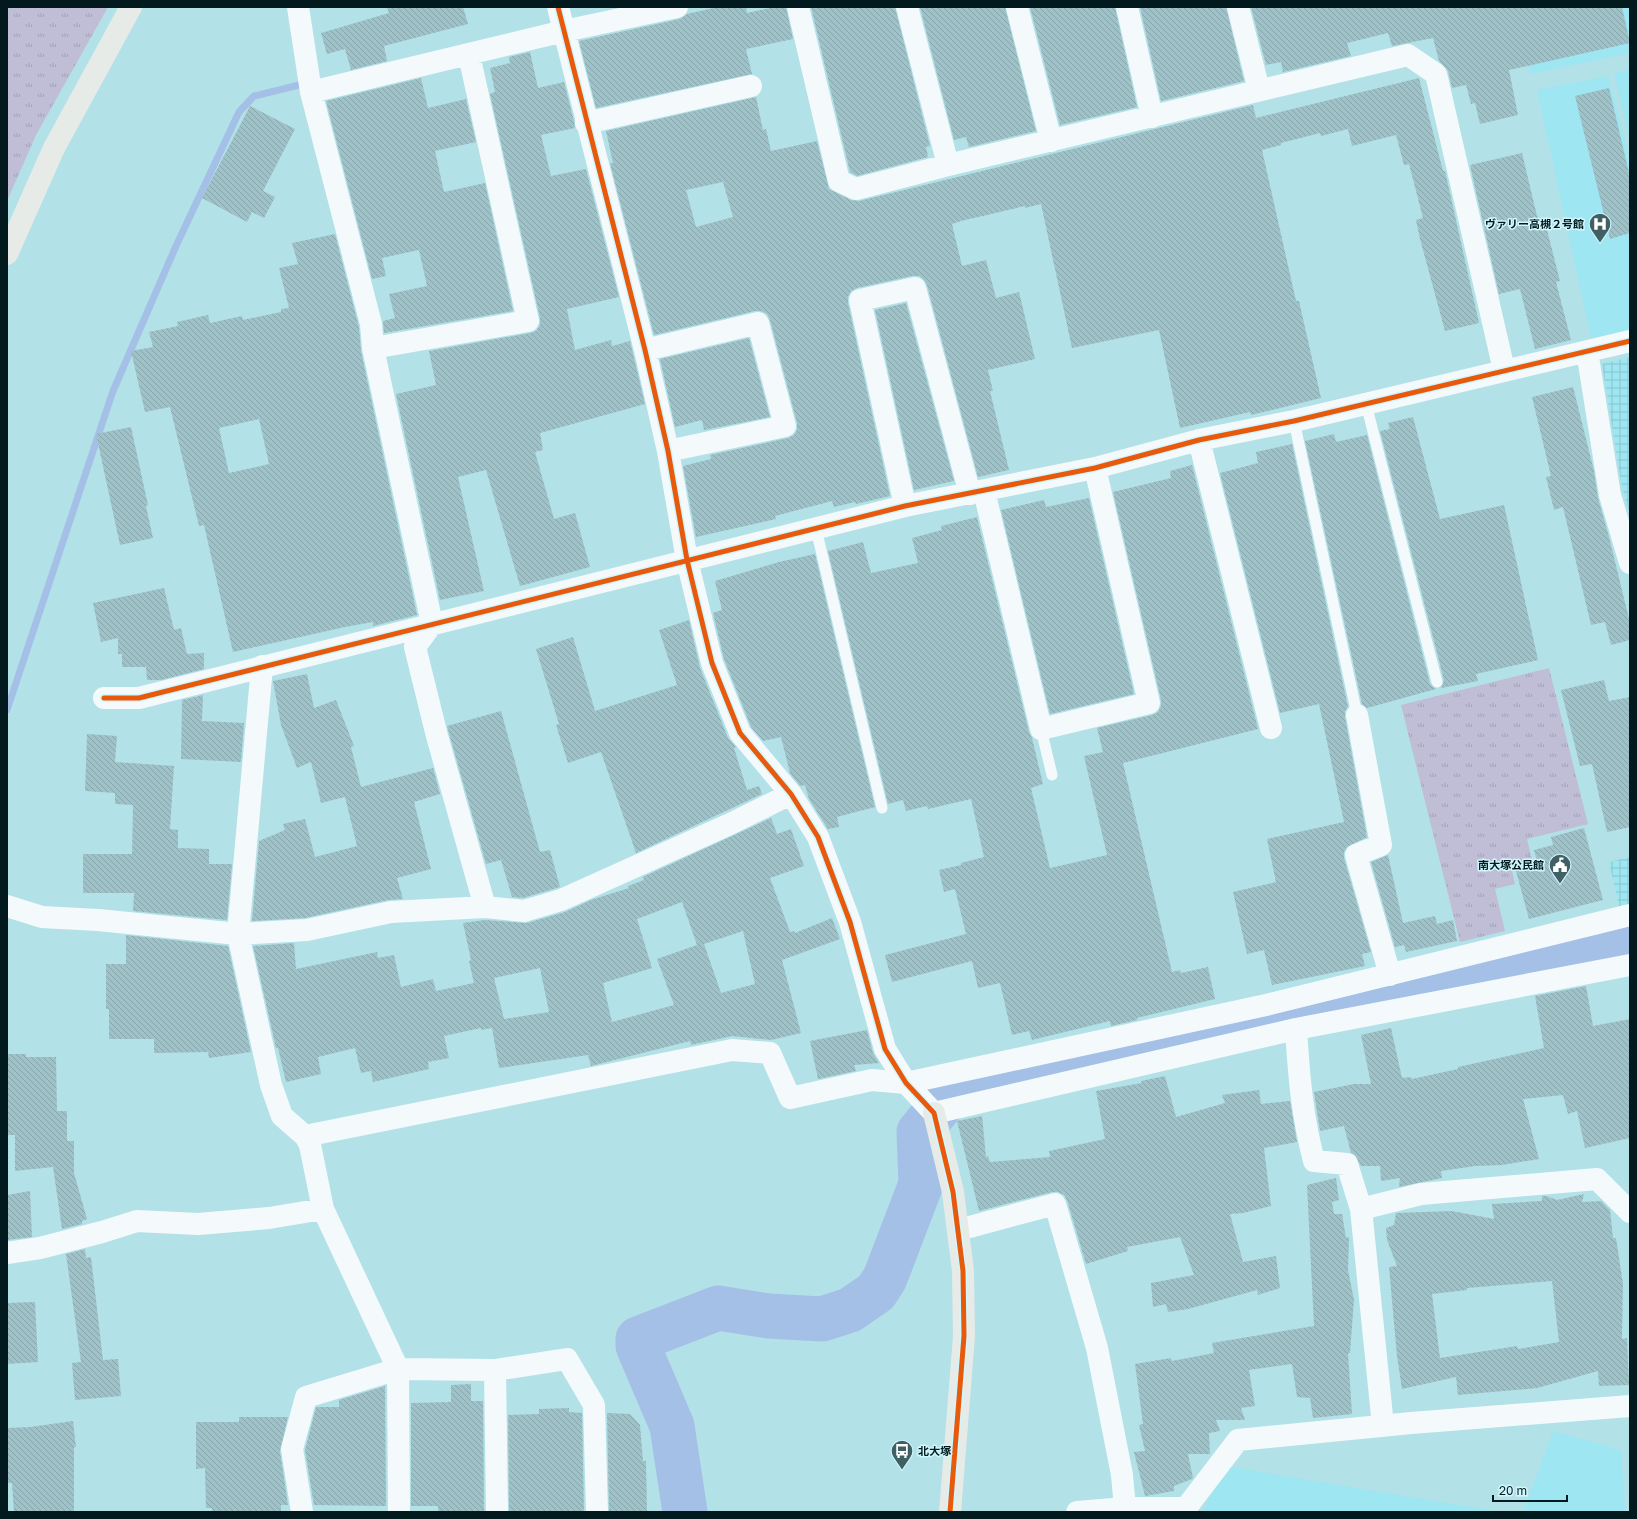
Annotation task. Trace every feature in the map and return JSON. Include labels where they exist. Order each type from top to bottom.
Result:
[{"type":"street","points":[[7,254],[54,148],[131,7]]},
{"type":"street","points":[[298,7],[311,92],[371,324],[373,348],[432,624],[415,647],[437,736],[485,907]]},
{"type":"street","points":[[558,7],[668,451],[687,560],[712,663],[740,733],[792,794],[818,837],[834,876],[850,922],[885,1049],[906,1083],[934,1113],[954,1192],[963,1271],[964,1336],[950,1512]]},
{"type":"street","points":[[311,92],[564,31],[677,7]]},
{"type":"street","points":[[798,7],[838,181],[856,190],[948,165],[1408,55],[1436,74],[1504,370]]},
{"type":"street","points":[[907,7],[948,165]]},
{"type":"street","points":[[1017,7],[1051,141]]},
{"type":"street","points":[[1127,7],[1152,117]]},
{"type":"street","points":[[1238,7],[1259,90]]},
{"type":"street","points":[[373,348],[528,322],[469,55]]},
{"type":"street","points":[[586,123],[751,86]]},
{"type":"street","points":[[905,506],[860,300],[915,288],[977,492],[1041,729],[1149,703],[1095,468]]},
{"type":"street","points":[[644,350],[758,323],[785,426],[668,451]]},
{"type":"street","points":[[104,698],[139,698],[905,506],[1095,468],[1199,440],[1294,421],[1630,341]]},
{"type":"street","points":[[1587,351],[1610,495],[1630,563]]},
{"type":"street","points":[[1199,440],[1271,728]]},
{"type":"street","points":[[262,666],[238,934],[271,1085],[282,1116],[305,1136],[310,1145],[323,1209],[398,1369],[399,1512]]},
{"type":"street","points":[[1357,713],[1382,845],[1356,855],[1390,975]]},
{"type":"street","points":[[7,906],[42,917],[98,920],[238,934],[307,930],[391,912],[485,907],[524,911],[561,900],[730,824],[792,794]]},
{"type":"street","points":[[305,1136],[732,1050],[770,1053],[790,1098],[872,1080],[906,1083],[1266,1005],[1630,916]]},
{"type":"street","points":[[934,1113],[1296,1029],[1630,965]]},
{"type":"street","points":[[1296,1029],[1300,1095],[1306,1132],[1314,1161],[1347,1164],[1361,1209],[1383,1426]]},
{"type":"street","points":[[1361,1209],[1421,1194],[1597,1179],[1630,1212]]},
{"type":"street","points":[[958,1230],[1055,1204],[1097,1348],[1122,1475],[1124,1510]]},
{"type":"street","points":[[7,1253],[40,1248],[137,1221],[198,1224],[269,1218],[323,1209]]},
{"type":"street","points":[[302,1512],[292,1449],[306,1397],[398,1369],[495,1370],[567,1360],[594,1405],[597,1512]]},
{"type":"street","points":[[495,1370],[497,1512]]},
{"type":"street","points":[[1077,1512],[1186,1508],[1238,1440],[1383,1426],[1630,1406]]},
{"type":"lane","points":[[1366,404],[1437,682]]},
{"type":"lane","points":[[1294,421],[1357,713]]},
{"type":"lane","points":[[816,528],[882,808]]},
{"type":"lane","points":[[1041,729],[1052,776]]},
{"type":"shaded area","points":[[1515,7],[1630,7],[1630,53],[1530,74]]},
{"type":"shaded area","points":[[1630,69],[1630,140],[1614,73]]},
{"type":"shaded area","name":"ヴァリー高槻２号館","points":[[1608,76],[1630,159],[1630,330],[1591,338],[1537,90]]},
{"type":"shaded area","points":[[1630,357],[1630,515],[1622,487],[1602,364]]},
{"type":"shaded area","points":[[1630,857],[1630,913],[1621,915],[1609,862]]},
{"type":"shaded area","points":[[1553,1431],[1621,1450],[1625,1512],[1523,1512]]},
{"type":"shaded area","points":[[1225,1466],[1501,1512],[1203,1512]]},
{"type":"green space","points":[[7,7],[108,7],[36,135],[7,201]]},
{"type":"green space","points":[[1549,668],[1588,824],[1527,839],[1533,864],[1512,870],[1515,884],[1495,889],[1505,931],[1460,942],[1401,705]]},
{"type":"building","points":[[387,7],[463,7],[468,24],[384,46],[387,61],[351,70],[345,49],[327,54],[321,33],[389,13]]},
{"type":"building","points":[[718,7],[746,7],[747,13],[775,7],[786,7],[793,39],[746,49],[752,74],[596,108],[579,41],[680,19],[687,14]]},
{"type":"building","points":[[811,7],[895,7],[930,146],[926,147],[928,157],[857,176],[850,172]]},
{"type":"building","points":[[920,7],[1005,7],[1036,131],[969,147],[966,137],[954,140]]},
{"type":"building","points":[[1030,7],[1115,7],[1137,107],[1060,125]]},
{"type":"building","points":[[1140,7],[1226,7],[1244,81],[1161,101]]},
{"type":"building","points":[[1251,7],[1622,7],[1630,43],[1509,70],[1518,115],[1480,124],[1475,103],[1471,104],[1466,85],[1452,88],[1448,71],[1439,61],[1433,38],[1392,46],[1388,33],[1347,43],[1351,56],[1283,72],[1281,62],[1266,65]]},
{"type":"building","points":[[530,52],[538,88],[564,82],[574,121],[575,128],[541,135],[551,176],[586,169],[619,297],[567,309],[575,350],[611,340],[612,346],[630,341],[645,404],[540,433],[543,450],[535,452],[554,519],[575,513],[590,567],[520,586],[486,470],[458,477],[484,591],[440,600],[396,394],[436,385],[429,351],[530,333],[536,331],[540,325],[540,318],[490,94],[495,92],[490,68],[510,63],[509,57]]},
{"type":"building","points":[[421,78],[428,108],[466,99],[476,142],[435,151],[444,192],[485,183],[513,311],[384,333],[383,321],[395,318],[389,294],[427,286],[419,250],[382,258],[386,276],[372,279],[326,101]]},
{"type":"building","points":[[1419,78],[1443,171],[1445,171],[1479,323],[1445,331],[1416,220],[1423,218],[1409,164],[1404,165],[1396,135],[1352,146],[1348,129],[1321,136],[1320,133],[1281,143],[1281,145],[1262,150],[1296,301],[1299,301],[1321,398],[1251,415],[1250,412],[1180,428],[1159,330],[1072,348],[1041,204],[1025,208],[1025,206],[961,221],[952,224],[962,266],[986,260],[996,298],[1019,292],[1035,359],[988,370],[993,391],[990,391],[1009,470],[978,477],[927,285],[919,276],[912,276],[857,288],[851,291],[848,297],[848,303],[890,496],[856,504],[855,502],[834,507],[832,501],[775,516],[776,519],[696,537],[683,466],[711,459],[710,455],[788,438],[794,435],[797,430],[797,423],[770,320],[767,314],[761,311],[755,311],[654,335],[610,163],[613,163],[606,131],[756,97],[763,130],[766,129],[771,151],[817,141],[829,189],[851,200],[859,201],[1253,105],[1256,118]],"holes":[[[723,182],[733,217],[696,227],[686,190]]]},
{"type":"building","points":[[1609,88],[1630,177],[1630,233],[1610,239],[1575,96]]},
{"type":"building","points":[[250,106],[295,129],[263,191],[275,197],[264,218],[252,212],[247,222],[202,198]]},
{"type":"building","points":[[1522,153],[1538,220],[1544,218],[1560,281],[1556,282],[1571,340],[1535,349],[1520,289],[1499,294],[1470,165]]},
{"type":"building","points":[[335,234],[359,327],[361,351],[417,615],[373,626],[373,622],[345,627],[233,652],[204,525],[199,526],[170,407],[145,412],[131,351],[153,347],[149,332],[178,326],[177,322],[208,315],[210,323],[242,316],[243,320],[281,312],[281,309],[289,308],[279,268],[298,264],[292,243]],"holes":[[[259,419],[269,464],[229,473],[219,428]]]},
{"type":"building","points":[[906,303],[954,481],[914,490],[875,310]]},
{"type":"building","points":[[749,338],[770,417],[704,430],[702,420],[675,427],[660,359]]},
{"type":"building","points":[[1573,387],[1594,471],[1598,498],[1630,623],[1630,640],[1611,645],[1605,622],[1591,625],[1563,507],[1554,510],[1546,477],[1551,476],[1532,397]]},
{"type":"building","points":[[1413,417],[1440,519],[1504,505],[1538,660],[1476,674],[1478,681],[1441,688],[1444,680],[1380,431],[1390,429],[1388,423]]},
{"type":"building","points":[[131,427],[148,505],[146,506],[153,538],[120,545],[96,434]]},
{"type":"building","points":[[1334,434],[1336,442],[1367,435],[1430,684],[1436,689],[1367,708],[1362,704],[1305,441]]},
{"type":"building","points":[[1292,444],[1348,707],[1345,711],[1345,717],[1367,837],[1347,847],[1344,852],[1344,858],[1371,952],[1362,954],[1365,966],[1272,985],[1264,950],[1247,954],[1233,892],[1276,882],[1267,839],[1344,822],[1319,704],[1280,713],[1220,473],[1258,463],[1256,452]]},
{"type":"building","points":[[1192,465],[1258,729],[1123,763],[1172,972],[1180,970],[1181,973],[1208,967],[1215,999],[1137,1018],[1137,1020],[1111,1026],[1110,1021],[1032,1040],[1029,1031],[1012,1035],[1000,983],[978,988],[972,961],[892,982],[885,955],[966,934],[955,889],[944,892],[939,870],[961,865],[961,863],[984,857],[971,799],[928,809],[927,806],[906,811],[903,800],[888,804],[828,551],[863,542],[871,573],[918,563],[912,538],[942,530],[941,526],[977,517],[1043,784],[1031,788],[1050,868],[1107,855],[1084,756],[1103,752],[1097,728],[1152,715],[1158,712],[1161,706],[1161,700],[1113,492],[1171,478],[1170,471]]},
{"type":"building","points":[[1089,498],[1134,694],[1050,714],[1001,510],[1044,500],[1046,507]]},
{"type":"building","points":[[815,554],[875,807],[837,817],[839,827],[828,829],[809,799],[805,785],[800,786],[790,773],[781,737],[763,741],[751,727],[724,659],[713,613],[722,610],[715,581],[779,562]]},
{"type":"building","points":[[164,588],[174,630],[181,628],[187,654],[204,653],[204,669],[161,680],[147,680],[146,667],[122,667],[122,654],[118,654],[118,638],[101,642],[93,603]]},
{"type":"building","points":[[689,620],[700,668],[728,738],[736,747],[734,748],[747,790],[759,786],[762,794],[636,853],[601,752],[568,763],[556,725],[559,724],[536,649],[573,637],[595,711],[677,685],[659,630]]},
{"type":"building","points":[[307,674],[314,708],[336,700],[354,746],[351,747],[361,787],[433,768],[440,794],[414,802],[431,869],[397,878],[403,899],[388,900],[305,918],[252,921],[259,841],[285,830],[283,824],[305,819],[315,857],[357,846],[345,797],[321,803],[311,762],[297,768],[281,725],[273,681]]},
{"type":"building","points":[[1604,680],[1609,701],[1630,697],[1630,827],[1607,832],[1592,764],[1580,766],[1561,690]]},
{"type":"building","points":[[203,695],[202,721],[244,723],[241,762],[181,759],[182,700]]},
{"type":"building","points":[[501,711],[540,852],[550,850],[560,887],[523,898],[512,897],[501,860],[486,864],[447,726]]},
{"type":"building","points":[[87,734],[117,736],[115,762],[174,766],[170,829],[178,830],[178,848],[209,849],[209,864],[232,864],[227,920],[133,911],[134,893],[83,893],[83,854],[132,854],[133,805],[115,804],[115,793],[85,791]]},
{"type":"building","points":[[771,818],[777,834],[791,829],[804,866],[770,878],[790,932],[794,931],[795,933],[832,918],[840,939],[782,960],[801,1033],[771,1040],[732,1036],[691,1045],[690,1041],[591,1066],[588,1055],[499,1068],[492,1028],[481,1030],[481,1028],[444,1036],[449,1058],[428,1062],[429,1069],[373,1082],[371,1071],[361,1073],[355,1048],[318,1057],[321,1074],[286,1082],[278,1048],[276,1048],[253,946],[294,943],[296,969],[377,952],[378,958],[394,955],[401,987],[433,979],[436,991],[474,983],[463,923],[485,920],[527,923],[565,912],[591,900],[629,888],[628,886],[644,880],[643,877]],"holes":[[[682,902],[697,945],[657,959],[674,1005],[612,1022],[603,983],[652,968],[637,919]],[[743,931],[755,984],[721,993],[704,944]],[[540,968],[549,1012],[504,1019],[494,978]]]},
{"type":"building","name":"南大塚公民館","points":[[1584,828],[1603,900],[1529,919],[1516,871],[1538,865],[1534,850],[1553,845],[1551,837]]},
{"type":"building","points":[[1388,855],[1403,923],[1435,916],[1437,924],[1453,920],[1457,941],[1406,952],[1404,945],[1395,947],[1371,862]]},
{"type":"building","points":[[126,935],[228,946],[251,1052],[209,1058],[208,1052],[154,1053],[154,1039],[109,1039],[109,1009],[106,1009],[106,964],[126,964]]},
{"type":"building","points":[[1586,986],[1593,1026],[1630,1019],[1630,1138],[1585,1148],[1577,1111],[1568,1114],[1563,1095],[1523,1099],[1539,1159],[1502,1165],[1475,1166],[1441,1171],[1442,1178],[1399,1187],[1400,1178],[1381,1181],[1380,1166],[1361,1166],[1355,1155],[1351,1153],[1344,1126],[1320,1131],[1314,1092],[1354,1084],[1371,1084],[1361,1035],[1391,1028],[1402,1078],[1411,1077],[1412,1079],[1458,1069],[1458,1067],[1544,1048],[1535,996]]},
{"type":"building","points":[[867,1030],[873,1053],[879,1063],[854,1065],[856,1071],[818,1079],[810,1041]]},
{"type":"building","points":[[7,1054],[26,1054],[26,1057],[56,1057],[57,1111],[67,1111],[67,1141],[74,1141],[74,1173],[87,1219],[82,1221],[82,1224],[62,1229],[53,1167],[15,1171],[15,1135],[7,1135]]},
{"type":"building","points":[[1165,1076],[1176,1117],[1225,1103],[1222,1095],[1259,1090],[1261,1104],[1290,1101],[1297,1142],[1264,1148],[1271,1206],[1243,1213],[1230,1214],[1243,1262],[1276,1256],[1280,1288],[1258,1295],[1257,1290],[1188,1309],[1168,1312],[1166,1304],[1153,1307],[1151,1283],[1194,1275],[1180,1237],[1127,1247],[1128,1251],[1086,1264],[1067,1200],[1064,1195],[1058,1192],[1052,1192],[979,1211],[957,1121],[982,1116],[986,1157],[988,1156],[990,1162],[1050,1157],[1049,1151],[1105,1139],[1096,1091],[1142,1083],[1141,1081]]},
{"type":"building","points":[[1336,1178],[1339,1200],[1332,1202],[1334,1214],[1342,1214],[1346,1238],[1349,1237],[1348,1270],[1354,1300],[1350,1353],[1348,1353],[1352,1414],[1313,1418],[1310,1398],[1297,1397],[1292,1364],[1249,1370],[1255,1406],[1241,1408],[1245,1420],[1216,1420],[1220,1431],[1209,1433],[1210,1454],[1188,1454],[1193,1478],[1174,1486],[1174,1491],[1145,1496],[1134,1452],[1145,1451],[1139,1425],[1143,1424],[1135,1364],[1171,1358],[1172,1361],[1214,1353],[1212,1343],[1314,1326],[1307,1185]]},
{"type":"building","points":[[30,1191],[32,1237],[7,1240],[7,1195]]},
{"type":"building","points":[[1584,1194],[1582,1202],[1601,1201],[1610,1210],[1613,1238],[1616,1238],[1623,1284],[1622,1339],[1627,1338],[1629,1385],[1599,1386],[1598,1371],[1537,1388],[1458,1395],[1456,1377],[1402,1389],[1397,1356],[1389,1267],[1397,1266],[1387,1240],[1386,1228],[1394,1225],[1396,1213],[1452,1211],[1494,1219],[1492,1204],[1542,1201],[1542,1196],[1557,1200]],"holes":[[[1552,1281],[1559,1342],[1518,1349],[1517,1346],[1440,1358],[1432,1294],[1467,1290],[1467,1288]]]},
{"type":"building","points":[[85,1249],[86,1258],[91,1257],[103,1360],[118,1359],[121,1396],[75,1400],[72,1363],[81,1362],[66,1254]]},
{"type":"building","points":[[35,1302],[38,1362],[7,1364],[7,1303]]},
{"type":"building","points":[[471,1384],[471,1401],[483,1401],[484,1512],[438,1512],[438,1506],[411,1506],[411,1403],[451,1402],[451,1385]]},
{"type":"building","points":[[385,1386],[386,1506],[314,1505],[305,1450],[316,1407],[339,1407],[339,1400]]},
{"type":"building","points":[[569,1408],[569,1412],[582,1413],[584,1512],[509,1512],[508,1415],[539,1414],[539,1409]]},
{"type":"building","points":[[607,1413],[630,1414],[640,1425],[643,1461],[646,1461],[647,1512],[609,1512]]},
{"type":"building","points":[[239,1417],[288,1417],[280,1451],[288,1505],[281,1505],[281,1512],[212,1512],[212,1508],[206,1508],[205,1468],[196,1469],[196,1422],[239,1422]]},
{"type":"building","points":[[73,1421],[76,1447],[74,1447],[74,1511],[14,1512],[12,1483],[7,1483],[7,1428],[30,1427]]},
{"type":"waterway","points":[[7,710],[113,391],[176,246],[239,112],[254,96],[307,83]]},
{"type":"waterway","points":[[685,1512],[672,1426],[638,1346],[638,1339],[718,1308],[769,1316],[822,1319],[850,1310],[876,1292],[885,1278],[921,1184],[919,1132],[951,1093],[1630,937]]},
{"type":"cycle path","points":[[558,7],[645,350],[668,451],[687,560],[712,663],[740,733],[791,794],[818,837],[850,922],[885,1049],[906,1083],[934,1113],[953,1192],[963,1271],[964,1336],[950,1512]]},
{"type":"cycle path","points":[[104,698],[139,698],[905,506],[1095,468],[1199,440],[1294,421],[1630,341]]},
{"type":"place","name":"ヴァリー高槻２号館","points":[[1600,244]]},
{"type":"place","name":"南大塚公民館","points":[[1560,884]]},
{"type":"place","name":"北大塚","points":[[902,1470]]}]
